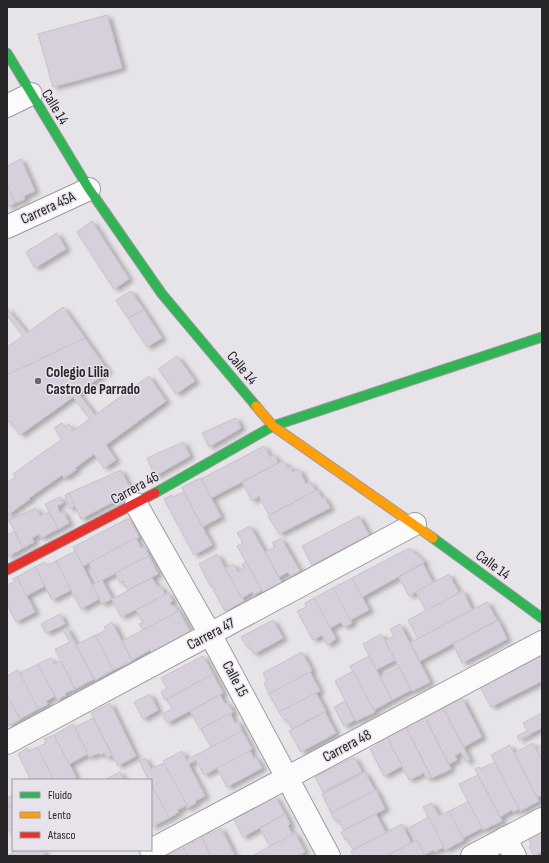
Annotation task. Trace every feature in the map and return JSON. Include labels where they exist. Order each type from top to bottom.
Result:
[{"type":"street","name":"Calle 14","points":[[9,61],[89,189],[162,294],[273,426],[414,524],[542,618]]},
{"type":"street","points":[[7,106],[31,94]]},
{"type":"street","name":"Carrera 45A","points":[[7,227],[89,189]]},
{"type":"street","name":"Carrera 46","points":[[7,570],[136,504],[273,426],[542,337]]},
{"type":"street","name":"Calle 15","points":[[136,504],[210,634],[329,856]]},
{"type":"street","name":"Carrera 47","points":[[7,743],[414,524]]},
{"type":"street","name":"Carrera 48","points":[[152,849],[542,642]]},
{"type":"street","points":[[472,856],[510,847],[542,819]]},
{"type":"street","name":"Carrera 48","points":[[139,856],[149,851]]},
{"type":"building","points":[[107,15],[122,68],[53,87],[38,34]]},
{"type":"building","points":[[21,159],[35,191],[24,196],[25,199],[15,203],[7,185],[7,166]]},
{"type":"building","points":[[7,185],[15,203],[7,207]]},
{"type":"building","points":[[92,221],[129,279],[114,289],[77,232]]},
{"type":"building","points":[[57,233],[66,249],[35,268],[26,252]]},
{"type":"building","points":[[131,291],[144,310],[128,318],[116,300]]},
{"type":"building","points":[[63,307],[85,338],[7,375],[7,347],[23,336],[7,315],[7,308],[27,333]]},
{"type":"building","points":[[144,310],[162,338],[147,347],[128,318]]},
{"type":"building","points":[[85,338],[108,371],[78,393],[95,415],[149,376],[166,401],[106,445],[116,460],[104,468],[94,454],[75,468],[76,470],[64,478],[62,475],[29,498],[30,499],[9,514],[12,519],[7,521],[7,483],[15,477],[13,474],[62,439],[54,428],[62,423],[65,427],[69,424],[73,431],[90,419],[73,397],[20,435],[10,421],[7,423],[7,375]]},
{"type":"building","points":[[177,356],[195,381],[176,394],[158,369]]},
{"type":"building","points":[[236,418],[241,428],[209,447],[202,433]]},
{"type":"building","points":[[183,442],[190,456],[155,476],[147,458]]},
{"type":"building","points":[[264,446],[270,457],[274,454],[278,463],[211,498],[201,479]]},
{"type":"building","points":[[283,461],[288,468],[290,466],[293,472],[299,469],[306,484],[310,482],[316,491],[269,515],[259,496],[252,501],[242,482]]},
{"type":"building","points":[[121,470],[130,488],[122,492],[124,496],[81,519],[69,493]]},
{"type":"building","points":[[201,478],[221,517],[202,527],[182,487]]},
{"type":"building","points":[[317,490],[322,498],[324,497],[330,508],[279,534],[268,516]]},
{"type":"building","points":[[184,492],[212,545],[194,555],[164,499]]},
{"type":"building","points":[[69,493],[75,506],[69,509],[65,495]]},
{"type":"building","points":[[60,497],[63,503],[57,506],[60,513],[63,511],[69,523],[58,529],[45,504]]},
{"type":"building","points":[[36,508],[40,516],[49,512],[58,529],[41,538],[39,534],[32,538],[34,542],[23,548],[9,520]]},
{"type":"building","points":[[359,516],[369,535],[312,565],[302,546]]},
{"type":"building","points":[[129,518],[139,537],[83,566],[73,547]]},
{"type":"building","points":[[250,526],[282,583],[263,592],[237,546],[243,543],[237,533]]},
{"type":"building","points":[[14,531],[23,548],[7,557],[7,535]]},
{"type":"building","points":[[136,538],[141,548],[144,547],[149,556],[98,582],[89,563]]},
{"type":"building","points":[[281,538],[300,571],[291,576],[288,572],[279,577],[265,552],[275,547],[272,543]]},
{"type":"building","points":[[409,548],[425,562],[362,597],[352,578]]},
{"type":"building","points":[[75,551],[99,599],[81,609],[56,561]]},
{"type":"building","points":[[217,554],[244,601],[225,611],[214,591],[213,586],[211,587],[199,564]]},
{"type":"building","points":[[149,556],[158,574],[128,590],[123,581],[120,583],[115,573]]},
{"type":"building","points":[[56,561],[71,590],[52,600],[35,567],[44,562],[47,566]]},
{"type":"building","points":[[246,562],[262,590],[254,595],[252,592],[242,598],[225,568],[233,564],[238,572],[244,569],[242,564]]},
{"type":"building","points":[[423,564],[433,583],[409,596],[399,577]]},
{"type":"building","points":[[35,567],[45,586],[26,596],[17,577]]},
{"type":"building","points":[[449,574],[459,593],[426,611],[416,592]]},
{"type":"building","points":[[17,577],[35,612],[16,622],[7,604],[7,585],[15,582],[13,579]]},
{"type":"building","points":[[152,578],[156,585],[162,588],[165,595],[121,617],[112,599]]},
{"type":"building","points":[[352,578],[369,610],[350,620],[333,588]]},
{"type":"building","points":[[102,580],[112,599],[102,604],[92,585]]},
{"type":"building","points":[[333,588],[352,623],[344,627],[341,622],[330,628],[314,598]]},
{"type":"building","points":[[463,591],[472,610],[418,639],[408,620]]},
{"type":"building","points":[[168,593],[173,601],[170,603],[172,606],[175,606],[178,612],[143,630],[139,624],[143,623],[136,610]]},
{"type":"building","points":[[314,598],[336,639],[327,645],[322,635],[313,640],[297,611],[306,607],[305,603]]},
{"type":"building","points":[[487,602],[497,620],[420,661],[410,643]]},
{"type":"building","points":[[179,611],[190,631],[151,652],[150,650],[132,660],[122,641]]},
{"type":"building","points":[[60,614],[65,624],[46,633],[41,624]]},
{"type":"building","points":[[273,620],[283,638],[254,654],[249,646],[247,647],[241,637]]},
{"type":"building","points":[[498,620],[507,639],[462,663],[453,644]]},
{"type":"building","points":[[112,622],[132,661],[113,670],[95,636],[106,630],[104,627]]},
{"type":"building","points":[[400,624],[430,682],[412,691],[385,641],[394,636],[390,629]]},
{"type":"building","points":[[67,628],[94,679],[75,689],[55,649],[70,642],[63,630]]},
{"type":"building","points":[[381,634],[395,660],[376,670],[363,644]]},
{"type":"building","points":[[95,635],[113,670],[95,680],[76,645]]},
{"type":"building","points":[[302,652],[312,671],[269,694],[264,683],[267,681],[263,673]]},
{"type":"building","points":[[542,654],[542,681],[491,707],[479,685]]},
{"type":"building","points":[[203,656],[213,674],[165,700],[161,692],[167,688],[161,678]]},
{"type":"building","points":[[369,656],[392,700],[374,710],[350,666]]},
{"type":"building","points":[[51,658],[54,664],[61,661],[75,689],[65,693],[66,695],[57,700],[38,664]]},
{"type":"building","points":[[38,664],[55,696],[46,701],[48,704],[38,709],[19,674]]},
{"type":"building","points":[[399,667],[411,690],[392,700],[380,677]]},
{"type":"building","points":[[18,670],[38,709],[20,719],[7,695],[7,676]]},
{"type":"building","points":[[353,671],[375,712],[356,721],[335,681]]},
{"type":"building","points":[[310,672],[320,691],[279,712],[269,694]]},
{"type":"building","points":[[213,674],[223,693],[167,723],[162,714],[172,709],[167,699]]},
{"type":"building","points":[[316,693],[326,711],[292,729],[287,719],[284,720],[279,712]]},
{"type":"building","points":[[150,694],[158,710],[143,719],[134,702]]},
{"type":"building","points":[[220,695],[225,704],[227,702],[233,712],[200,729],[190,711]]},
{"type":"building","points":[[462,698],[482,737],[464,747],[443,708]]},
{"type":"building","points":[[10,700],[20,720],[7,726],[7,702]]},
{"type":"building","points":[[345,701],[355,720],[344,726],[334,707]]},
{"type":"building","points":[[110,703],[136,756],[118,766],[91,713]]},
{"type":"building","points":[[443,708],[470,760],[466,762],[461,752],[455,756],[457,760],[449,764],[425,717]]},
{"type":"building","points":[[325,712],[336,733],[301,752],[289,731]]},
{"type":"building","points":[[230,713],[235,723],[238,721],[242,731],[211,747],[201,729]]},
{"type":"building","points":[[542,713],[542,728],[519,740],[517,736],[527,731],[523,723]]},
{"type":"building","points":[[425,717],[451,769],[432,778],[406,727]]},
{"type":"building","points":[[93,718],[112,755],[107,758],[104,753],[100,755],[99,753],[89,757],[74,728]]},
{"type":"building","points":[[73,724],[88,754],[69,764],[54,735]]},
{"type":"building","points":[[406,727],[431,777],[427,779],[424,773],[409,780],[387,737]]},
{"type":"building","points":[[242,731],[252,749],[250,751],[204,775],[196,760],[188,764],[186,760]]},
{"type":"building","points":[[54,735],[76,777],[73,779],[53,779],[37,748],[46,743],[44,739]]},
{"type":"building","points":[[387,737],[402,766],[384,776],[370,749],[379,744],[377,742]]},
{"type":"building","points":[[533,743],[542,760],[542,795],[537,797],[514,753]]},
{"type":"building","points":[[510,745],[539,801],[520,811],[491,755]]},
{"type":"building","points":[[542,746],[542,760],[536,749]]},
{"type":"building","points":[[37,747],[53,779],[30,779],[18,754],[27,748],[29,752]]},
{"type":"building","points":[[182,751],[205,796],[195,801],[196,803],[187,808],[163,761]]},
{"type":"building","points":[[250,751],[254,758],[256,757],[262,768],[227,787],[217,768]]},
{"type":"building","points":[[354,757],[362,772],[323,792],[315,777]]},
{"type":"building","points":[[145,758],[151,769],[164,763],[187,805],[177,810],[179,812],[169,818],[152,786],[152,779],[148,779],[139,761]]},
{"type":"building","points":[[495,762],[519,809],[513,812],[512,810],[500,817],[475,769],[479,767],[480,769]]},
{"type":"building","points":[[120,772],[124,779],[106,779]]},
{"type":"building","points":[[365,772],[375,791],[331,813],[322,794]]},
{"type":"building","points":[[478,775],[502,821],[483,830],[459,784]]},
{"type":"building","points":[[152,786],[169,818],[152,826]]},
{"type":"building","points":[[376,790],[385,809],[344,830],[338,820],[335,821],[331,813]]},
{"type":"building","points":[[12,796],[12,806],[7,808],[7,798]]},
{"type":"building","points":[[275,796],[285,814],[243,837],[233,818]]},
{"type":"building","points":[[468,802],[482,828],[463,838],[449,811]]},
{"type":"building","points":[[432,803],[439,816],[449,811],[464,840],[445,850],[423,807]]},
{"type":"building","points":[[12,806],[12,828],[7,831],[7,808]]},
{"type":"building","points":[[285,814],[290,824],[288,826],[293,835],[270,847],[260,828]]},
{"type":"building","points":[[376,814],[386,833],[353,849],[347,839],[345,840],[341,832]]},
{"type":"building","points":[[429,817],[444,847],[435,852],[434,850],[424,855],[410,827]]},
{"type":"building","points":[[402,824],[411,843],[387,856],[353,856],[351,851]]},
{"type":"building","points":[[221,828],[235,856],[211,856],[200,835],[209,831],[210,834]]},
{"type":"building","points":[[542,831],[542,851],[534,856],[529,847],[532,846],[528,838]]},
{"type":"building","points":[[295,833],[305,852],[297,856],[252,856]]},
{"type":"building","points":[[202,838],[211,856],[188,856],[182,845],[191,840],[193,843]]},
{"type":"building","points":[[417,840],[425,856],[387,856],[411,843]]},
{"type":"building","points":[[183,848],[188,856],[163,855],[174,850],[175,852]]},
{"type":"building","points":[[15,851],[44,851],[46,856],[7,856]]},
{"type":"traffic: fast","points":[[7,53],[89,189],[162,294],[256,406]]},
{"type":"traffic: fast","points":[[155,493],[273,426],[542,337]]},
{"type":"traffic: fast","points":[[433,538],[542,618]]},
{"type":"traffic: slow","points":[[256,406],[273,426],[433,538]]},
{"type":"traffic: jam","points":[[7,570],[155,493]]},
{"type":"place","name":"Colegio Lilia Castro de Parrado","points":[[38,381]]}]
